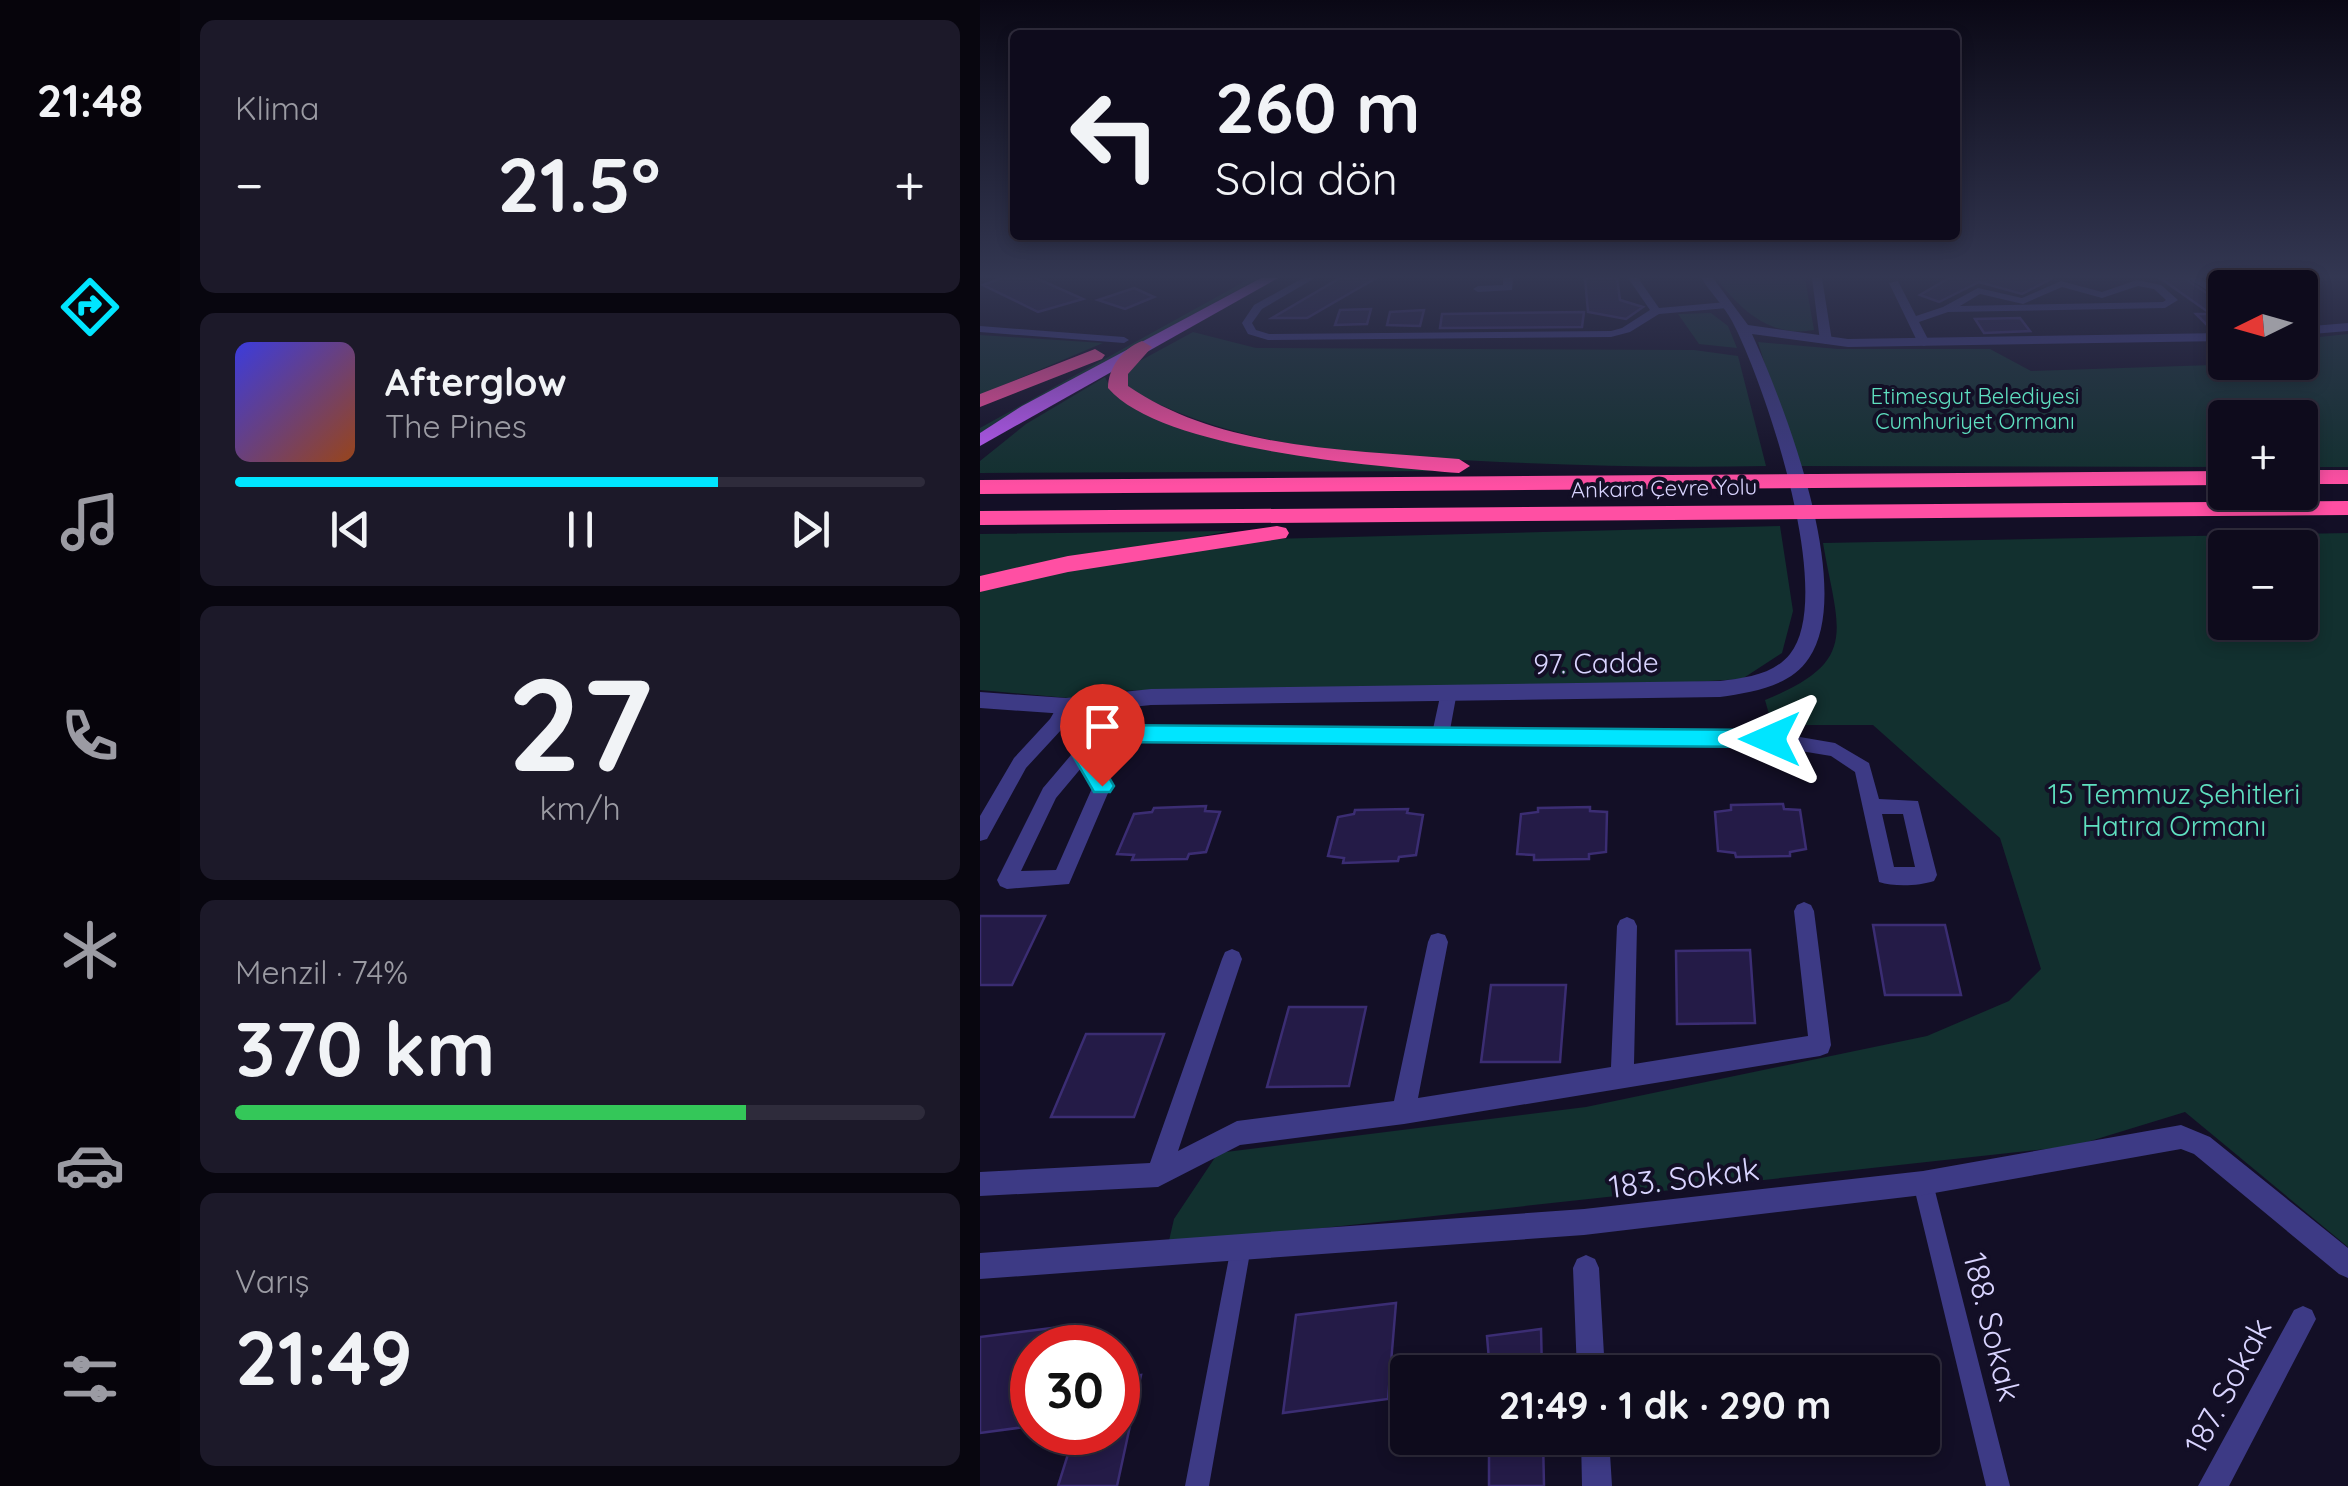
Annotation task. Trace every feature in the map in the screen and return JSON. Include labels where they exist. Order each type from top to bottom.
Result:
[{"type":"highway","points":[[1131,347],[1118,374],[1118,388],[1144,404],[1222,434],[1322,455],[1539,470],[1641,482]]},
{"type":"highway","points":[[980,401],[1095,355]]},
{"type":"highway","points":[[2318,477],[2348,477]]},
{"type":"highway","name":"Ankara Çevre Yolu","points":[[980,487],[2208,478]]},
{"type":"highway","name":"Ankara Çevre Yolu","points":[[980,518],[2348,508]]},
{"type":"highway","points":[[980,584],[1068,564],[1243,536],[1434,514]]},
{"type":"main road","points":[[980,420],[1095,355],[1121,347]]},
{"type":"main road","points":[[980,442],[1128,347]]},
{"type":"street","name":"97. Cadde","points":[[980,700],[1066,706],[1151,697],[1720,690],[1760,684],[1786,670],[1804,651],[1816,599],[1812,548],[1793,467],[1749,347]]},
{"type":"street","points":[[1440,736],[1449,692]]},
{"type":"street","points":[[980,832],[1020,762],[1056,724],[1066,706]]},
{"type":"street","points":[[1083,754],[1102,786],[1062,878],[1007,880],[1049,793],[1100,734],[1770,739],[1835,750],[1864,768],[1872,807]]},
{"type":"street","points":[[980,1184],[1158,1175],[1237,1133],[1404,1112],[1820,1045],[1804,912]]},
{"type":"street","points":[[1622,1078],[1627,926]]},
{"type":"street","points":[[1404,1112],[1438,942]]},
{"type":"street","points":[[1158,1175],[1232,959]]},
{"type":"street","name":"183. Sokak","points":[[980,1266],[1584,1222],[1923,1183],[2188,1137],[2348,1264]]},
{"type":"street","name":"188. Sokak","points":[[1923,1183],[1998,1486]]},
{"type":"street","points":[[1197,1486],[1241,1248]]},
{"type":"street","points":[[1586,1268],[1590,1355]]},
{"type":"street","name":"187. Sokak","points":[[2213,1486],[2303,1320]]},
{"type":"street","points":[[1596,1455],[1597,1486]]},
{"type":"green space","points":[[980,347],[1093,347],[980,395]]},
{"type":"green space","points":[[1126,347],[1134,347],[980,433],[980,428]]},
{"type":"green space","points":[[1165,347],[1694,350],[1738,356],[1766,466],[1451,460],[1306,447],[1213,425],[1168,408],[1124,386],[1124,376],[1136,363]]},
{"type":"green space","name":"Etimesgut Belediyesi Cumhuriyet Ormanı","points":[[1760,347],[1990,349],[2031,371],[2208,365],[2208,380],[2318,380],[2318,347],[2348,347],[2348,467],[2318,467],[2318,400],[2208,400],[2208,467],[1796,466]]},
{"type":"green space","points":[[1105,377],[1121,399],[1136,408],[1235,442],[1306,456],[1453,471],[980,473],[980,461],[1026,424]]},
{"type":"green space","points":[[1780,526],[1793,611],[1782,653],[1742,679],[1100,691],[1079,699],[980,690],[980,588],[1076,568],[1270,539]]},
{"type":"green space","points":[[1230,531],[980,578],[980,534]]},
{"type":"green space","name":"15 Temmuz Şehitleri Hatıra Ormanı","points":[[2348,533],[2348,1247],[2185,1112],[2074,1146],[1168,1245],[1174,1219],[1218,1153],[1586,1107],[1927,1036],[2009,1001],[2041,969],[2000,838],[1873,725],[1772,725],[1765,700],[1796,686],[1817,671],[1829,656],[1836,640],[1834,599],[1823,543],[2208,536],[2208,640],[2318,640],[2318,534]]},
{"type":"building","points":[[1783,804],[1784,809],[1800,810],[1806,849],[1790,852],[1790,856],[1736,857],[1735,853],[1718,851],[1715,812],[1731,810],[1731,805]]},
{"type":"building","points":[[1206,806],[1205,811],[1220,812],[1206,852],[1189,854],[1187,859],[1132,860],[1134,855],[1117,854],[1134,814],[1152,812],[1154,808]]},
{"type":"building","points":[[1590,807],[1590,811],[1607,812],[1606,852],[1589,854],[1589,859],[1534,860],[1534,855],[1517,854],[1521,814],[1538,812],[1538,808]]},
{"type":"building","points":[[1408,809],[1407,813],[1423,815],[1416,855],[1399,857],[1398,861],[1343,863],[1344,858],[1328,856],[1338,817],[1354,814],[1355,810]]},
{"type":"building","points":[[980,916],[1045,916],[1012,985],[980,985]]},
{"type":"building","points":[[1873,925],[1945,925],[1961,995],[1885,995]]},
{"type":"building","points":[[1750,950],[1755,1023],[1677,1024],[1676,951]]},
{"type":"building","points":[[1491,985],[1566,985],[1560,1062],[1481,1062]]},
{"type":"building","points":[[1289,1007],[1366,1007],[1349,1086],[1267,1087]]},
{"type":"building","points":[[1086,1034],[1164,1034],[1134,1117],[1051,1117]]},
{"type":"building","points":[[1396,1303],[1388,1399],[1283,1413],[1296,1315]]},
{"type":"building","points":[[1541,1329],[1542,1355],[1489,1355],[1487,1336]]},
{"type":"building","points":[[1010,1333],[1010,1429],[980,1433],[980,1337]]},
{"type":"building","points":[[1068,1455],[1124,1455],[1117,1486],[1058,1486]]},
{"type":"building","points":[[1489,1455],[1543,1455],[1544,1486],[1489,1486]]},
{"type":"route","points":[[1102,786],[1083,754],[1100,734],[1770,739]]}]
